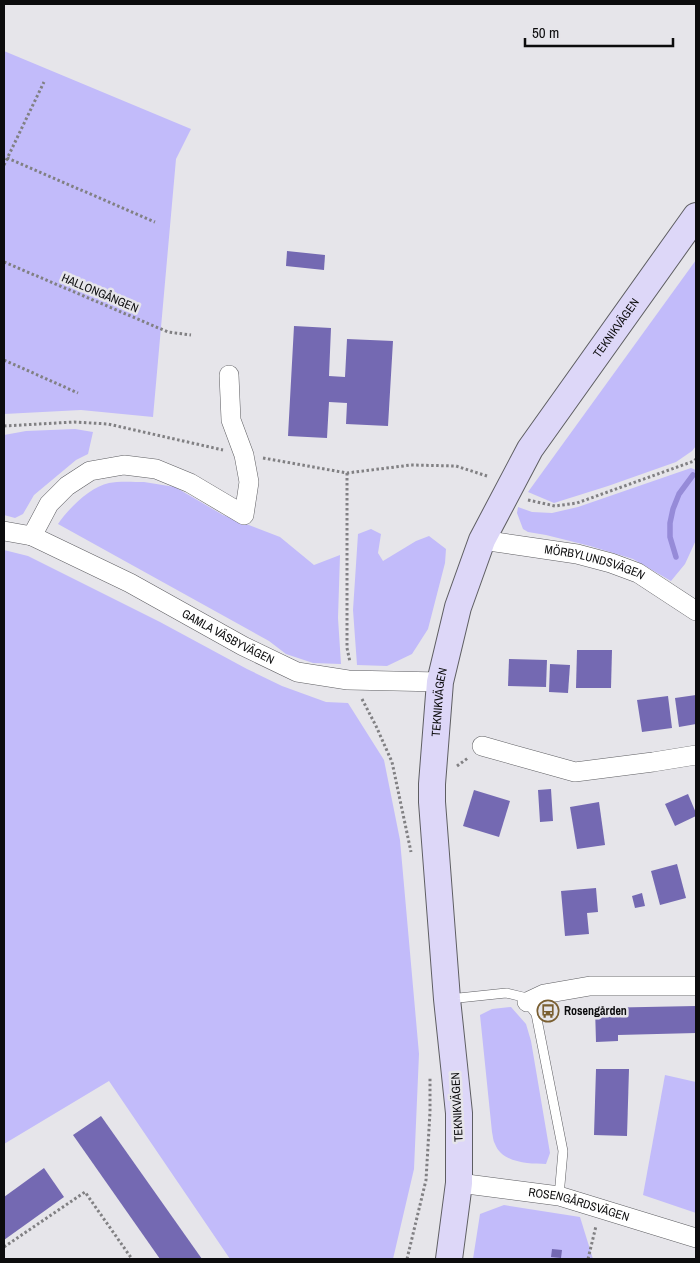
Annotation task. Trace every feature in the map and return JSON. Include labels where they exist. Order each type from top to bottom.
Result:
[{"type":"street","name":"TEKNIKVÄGEN","points":[[449,1259],[459,1183],[459,1113],[447,999],[432,802],[440,682],[458,607],[482,540],[530,448],[696,216]]},
{"type":"street","points":[[32,536],[49,504],[67,486],[90,471],[124,465],[156,469],[190,483],[244,515],[250,482],[244,455],[231,420],[229,375]]},
{"type":"street","name":"GAMLA VÄSBYVÄGEN","points":[[4,530],[32,536],[130,583],[243,646],[297,672],[348,680],[440,682]]},
{"type":"street","name":"MÖRBYLUNDSVÄGEN","points":[[482,540],[577,554],[611,563],[638,573],[696,611]]},
{"type":"street","points":[[482,746],[575,772],[696,755]]},
{"type":"street","points":[[527,1002],[544,994],[590,986],[696,986]]},
{"type":"street","name":"ROSENGÅRDSVÄGEN","points":[[459,1183],[559,1196],[696,1238]]},
{"type":"lane","points":[[447,999],[506,993],[522,997],[536,1014],[563,1151],[559,1196]]},
{"type":"path","points":[[4,165],[44,82]]},
{"type":"path","points":[[8,158],[155,222]]},
{"type":"path","name":"HALLONGÅNGEN","points":[[4,262],[168,332],[191,335]]},
{"type":"path","points":[[4,360],[78,393]]},
{"type":"path","points":[[527,500],[555,506],[577,503],[695,461]]},
{"type":"path","points":[[347,473],[348,648],[351,667]]},
{"type":"path","points":[[362,700],[392,762],[412,856]]},
{"type":"path","points":[[407,1259],[426,1180],[430,1077]]},
{"type":"path","points":[[4,1247],[85,1192],[132,1259]]},
{"type":"path","points":[[588,1259],[600,1209]]},
{"type":"shaded area","points":[[4,51],[191,129],[176,159],[153,417],[81,410],[4,414]]},
{"type":"shaded area","points":[[696,260],[696,446],[676,462],[554,503],[528,492]]},
{"type":"shaded area","points":[[75,429],[93,432],[88,454],[76,460],[34,495],[23,514],[15,518],[4,515],[4,435],[26,431]]},
{"type":"shaded area","points":[[691,468],[696,470],[696,540],[685,564],[671,581],[633,559],[590,546],[528,532],[523,529],[517,513],[518,507],[532,512],[552,513],[578,507]]},
{"type":"shaded area","points":[[117,482],[144,482],[175,487],[223,515],[280,537],[314,565],[340,555],[338,618],[341,664],[313,663],[286,654],[269,641],[58,524],[80,499],[102,485]]},
{"type":"shaded area","points":[[371,529],[381,534],[378,553],[383,561],[416,541],[429,536],[446,549],[445,563],[428,629],[412,654],[387,666],[357,665],[353,610],[358,534]]},
{"type":"shaded area","points":[[4,550],[28,556],[282,686],[326,702],[348,703],[384,760],[400,840],[419,1054],[414,1169],[393,1259],[230,1259],[109,1081],[4,1144]]},
{"type":"shaded area","points":[[511,1007],[526,1024],[531,1041],[550,1153],[546,1164],[524,1163],[510,1159],[499,1150],[493,1140],[480,1015],[492,1009]]},
{"type":"shaded area","points":[[665,1075],[696,1082],[696,1213],[643,1195]]},
{"type":"shaded area","points":[[504,1205],[580,1217],[593,1259],[473,1259],[480,1214]]},
{"type":"building","points":[[287,251],[325,255],[324,270],[286,266]]},
{"type":"building","points":[[294,326],[331,328],[329,376],[345,377],[347,339],[393,341],[388,426],[346,424],[347,403],[329,402],[327,438],[288,436]]},
{"type":"building","points":[[577,650],[612,650],[611,688],[576,688]]},
{"type":"building","points":[[509,659],[547,660],[546,687],[508,686]]},
{"type":"building","points":[[550,664],[570,665],[568,693],[549,692]]},
{"type":"building","points":[[696,695],[696,724],[679,727],[675,698]]},
{"type":"building","points":[[668,696],[672,728],[642,732],[637,700]]},
{"type":"building","points":[[551,789],[553,821],[540,822],[538,790]]},
{"type":"building","points":[[474,790],[510,801],[499,837],[463,826]]},
{"type":"building","points":[[688,794],[696,816],[675,826],[665,804]]},
{"type":"building","points":[[599,802],[605,845],[577,849],[570,807]]},
{"type":"building","points":[[677,864],[686,898],[660,905],[651,871]]},
{"type":"building","points":[[596,888],[598,912],[587,913],[589,934],[565,936],[561,891]]},
{"type":"building","points":[[642,893],[645,906],[635,908],[632,896]]},
{"type":"building","points":[[696,1006],[696,1033],[618,1035],[618,1041],[596,1042],[595,1008]]},
{"type":"building","points":[[596,1069],[629,1069],[627,1136],[594,1135]]},
{"type":"building","points":[[101,1116],[202,1259],[160,1259],[73,1135]]},
{"type":"building","points":[[44,1168],[64,1197],[4,1240],[4,1197]]},
{"type":"building","points":[[552,1249],[562,1250],[561,1258],[551,1257]]},
{"type":"waterway","points":[[676,557],[670,537],[670,523],[679,494],[693,475]]},
{"type":"place","name":"Rosengården","points":[[548,1011]]}]
